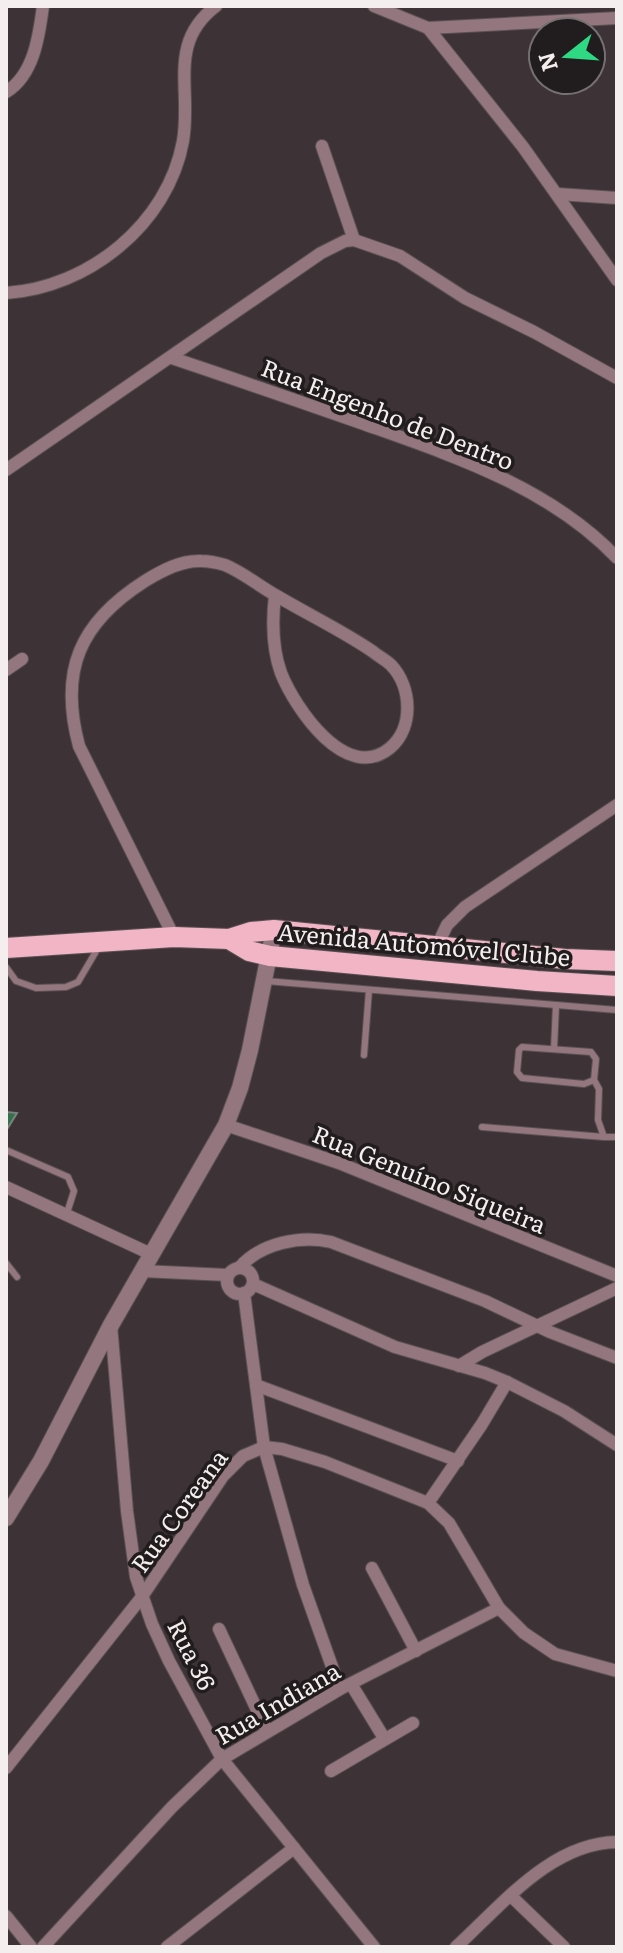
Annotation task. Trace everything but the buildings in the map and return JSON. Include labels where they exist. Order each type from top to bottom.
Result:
[{"type":"main road","name":"Avenida Automóvel Clube","points":[[6,948],[174,937],[229,939],[251,932],[274,930],[565,959],[617,961]]},
{"type":"main road","name":"Avenida Automóvel Clube","points":[[229,939],[249,951],[270,956],[617,986]]},
{"type":"main road","points":[[415,970],[429,960],[437,946]]},
{"type":"main road","points":[[562,983],[565,959]]},
{"type":"street","points":[[6,92],[29,66],[38,41],[43,6]]},
{"type":"street","points":[[6,293],[55,284],[90,270],[114,252],[146,219],[179,160],[185,113],[185,56],[190,34],[216,6]]},
{"type":"street","points":[[374,6],[428,28],[615,19]]},
{"type":"street","points":[[428,28],[558,194],[617,280]]},
{"type":"street","points":[[322,146],[354,240]]},
{"type":"street","points":[[558,194],[617,198]]},
{"type":"street","points":[[6,470],[321,253],[345,241],[354,240],[400,256],[465,298],[617,378]]},
{"type":"street","name":"Rua Engenho de Dentro","points":[[172,358],[478,467],[530,493],[563,514],[617,558]]},
{"type":"street","points":[[174,937],[79,746],[72,718],[70,690],[78,656],[96,620],[125,594],[177,565],[199,560],[223,564],[353,638],[391,665],[403,683],[408,703],[400,737],[389,749],[374,756],[355,757],[321,734],[299,706],[281,672],[275,648],[272,622],[275,595]]},
{"type":"street","points":[[6,670],[22,659]]},
{"type":"street","points":[[437,946],[447,925],[465,907],[617,805]]},
{"type":"street","points":[[6,1518],[41,1461],[111,1325],[226,1125],[240,1088],[266,981],[274,930]]},
{"type":"street","name":"Rua Genuíno Siqueira","points":[[226,1125],[339,1163],[617,1276]]},
{"type":"street","points":[[6,1187],[151,1254]]},
{"type":"street","points":[[617,1358],[485,1301],[317,1238],[285,1242],[269,1248],[227,1275],[226,1283],[237,1294],[248,1289],[395,1347],[507,1382],[564,1411],[617,1445]]},
{"type":"street","points":[[240,1267],[250,1272],[248,1289],[264,1447],[303,1585],[345,1686],[384,1738]]},
{"type":"street","points":[[142,1271],[227,1275]]},
{"type":"street","points":[[459,1366],[617,1288]]},
{"type":"street","name":"Rua 36","points":[[111,1325],[127,1511],[141,1598],[169,1661],[222,1759],[374,1947]]},
{"type":"street","points":[[428,1503],[507,1382]]},
{"type":"street","points":[[256,1385],[458,1461]]},
{"type":"street","name":"Rua Coreana","points":[[6,1768],[141,1598],[223,1476],[243,1456],[264,1447],[325,1462],[428,1503],[449,1523],[499,1608],[524,1633],[555,1654],[617,1671]]},
{"type":"street","points":[[372,1568],[416,1651]]},
{"type":"street","name":"Rua Indiana","points":[[43,1947],[172,1807],[222,1759],[345,1686],[499,1608]]},
{"type":"street","points":[[219,1629],[267,1731]]},
{"type":"street","points":[[331,1771],[413,1723]]},
{"type":"street","points":[[456,1947],[511,1896],[564,1855],[582,1846],[617,1842]]},
{"type":"street","points":[[167,1947],[294,1848]]},
{"type":"street","points":[[511,1896],[564,1947]]},
{"type":"street","points":[[6,1916],[31,1947]]},
{"type":"lane","points":[[6,967],[16,981],[36,988],[66,987],[78,982],[101,942]]},
{"type":"lane","points":[[266,981],[617,1010]]},
{"type":"lane","points":[[364,1055],[369,990]]},
{"type":"lane","points":[[554,1049],[556,1005]]},
{"type":"lane","points":[[594,1080],[584,1084],[519,1076],[519,1050],[522,1047],[554,1049],[594,1055],[594,1080],[599,1089],[598,1120],[604,1137]]},
{"type":"lane","points":[[482,1127],[617,1137]]},
{"type":"lane","points":[[6,1150],[68,1177],[74,1191],[66,1216]]},
{"type":"lane","points":[[6,1263],[17,1277]]}]
